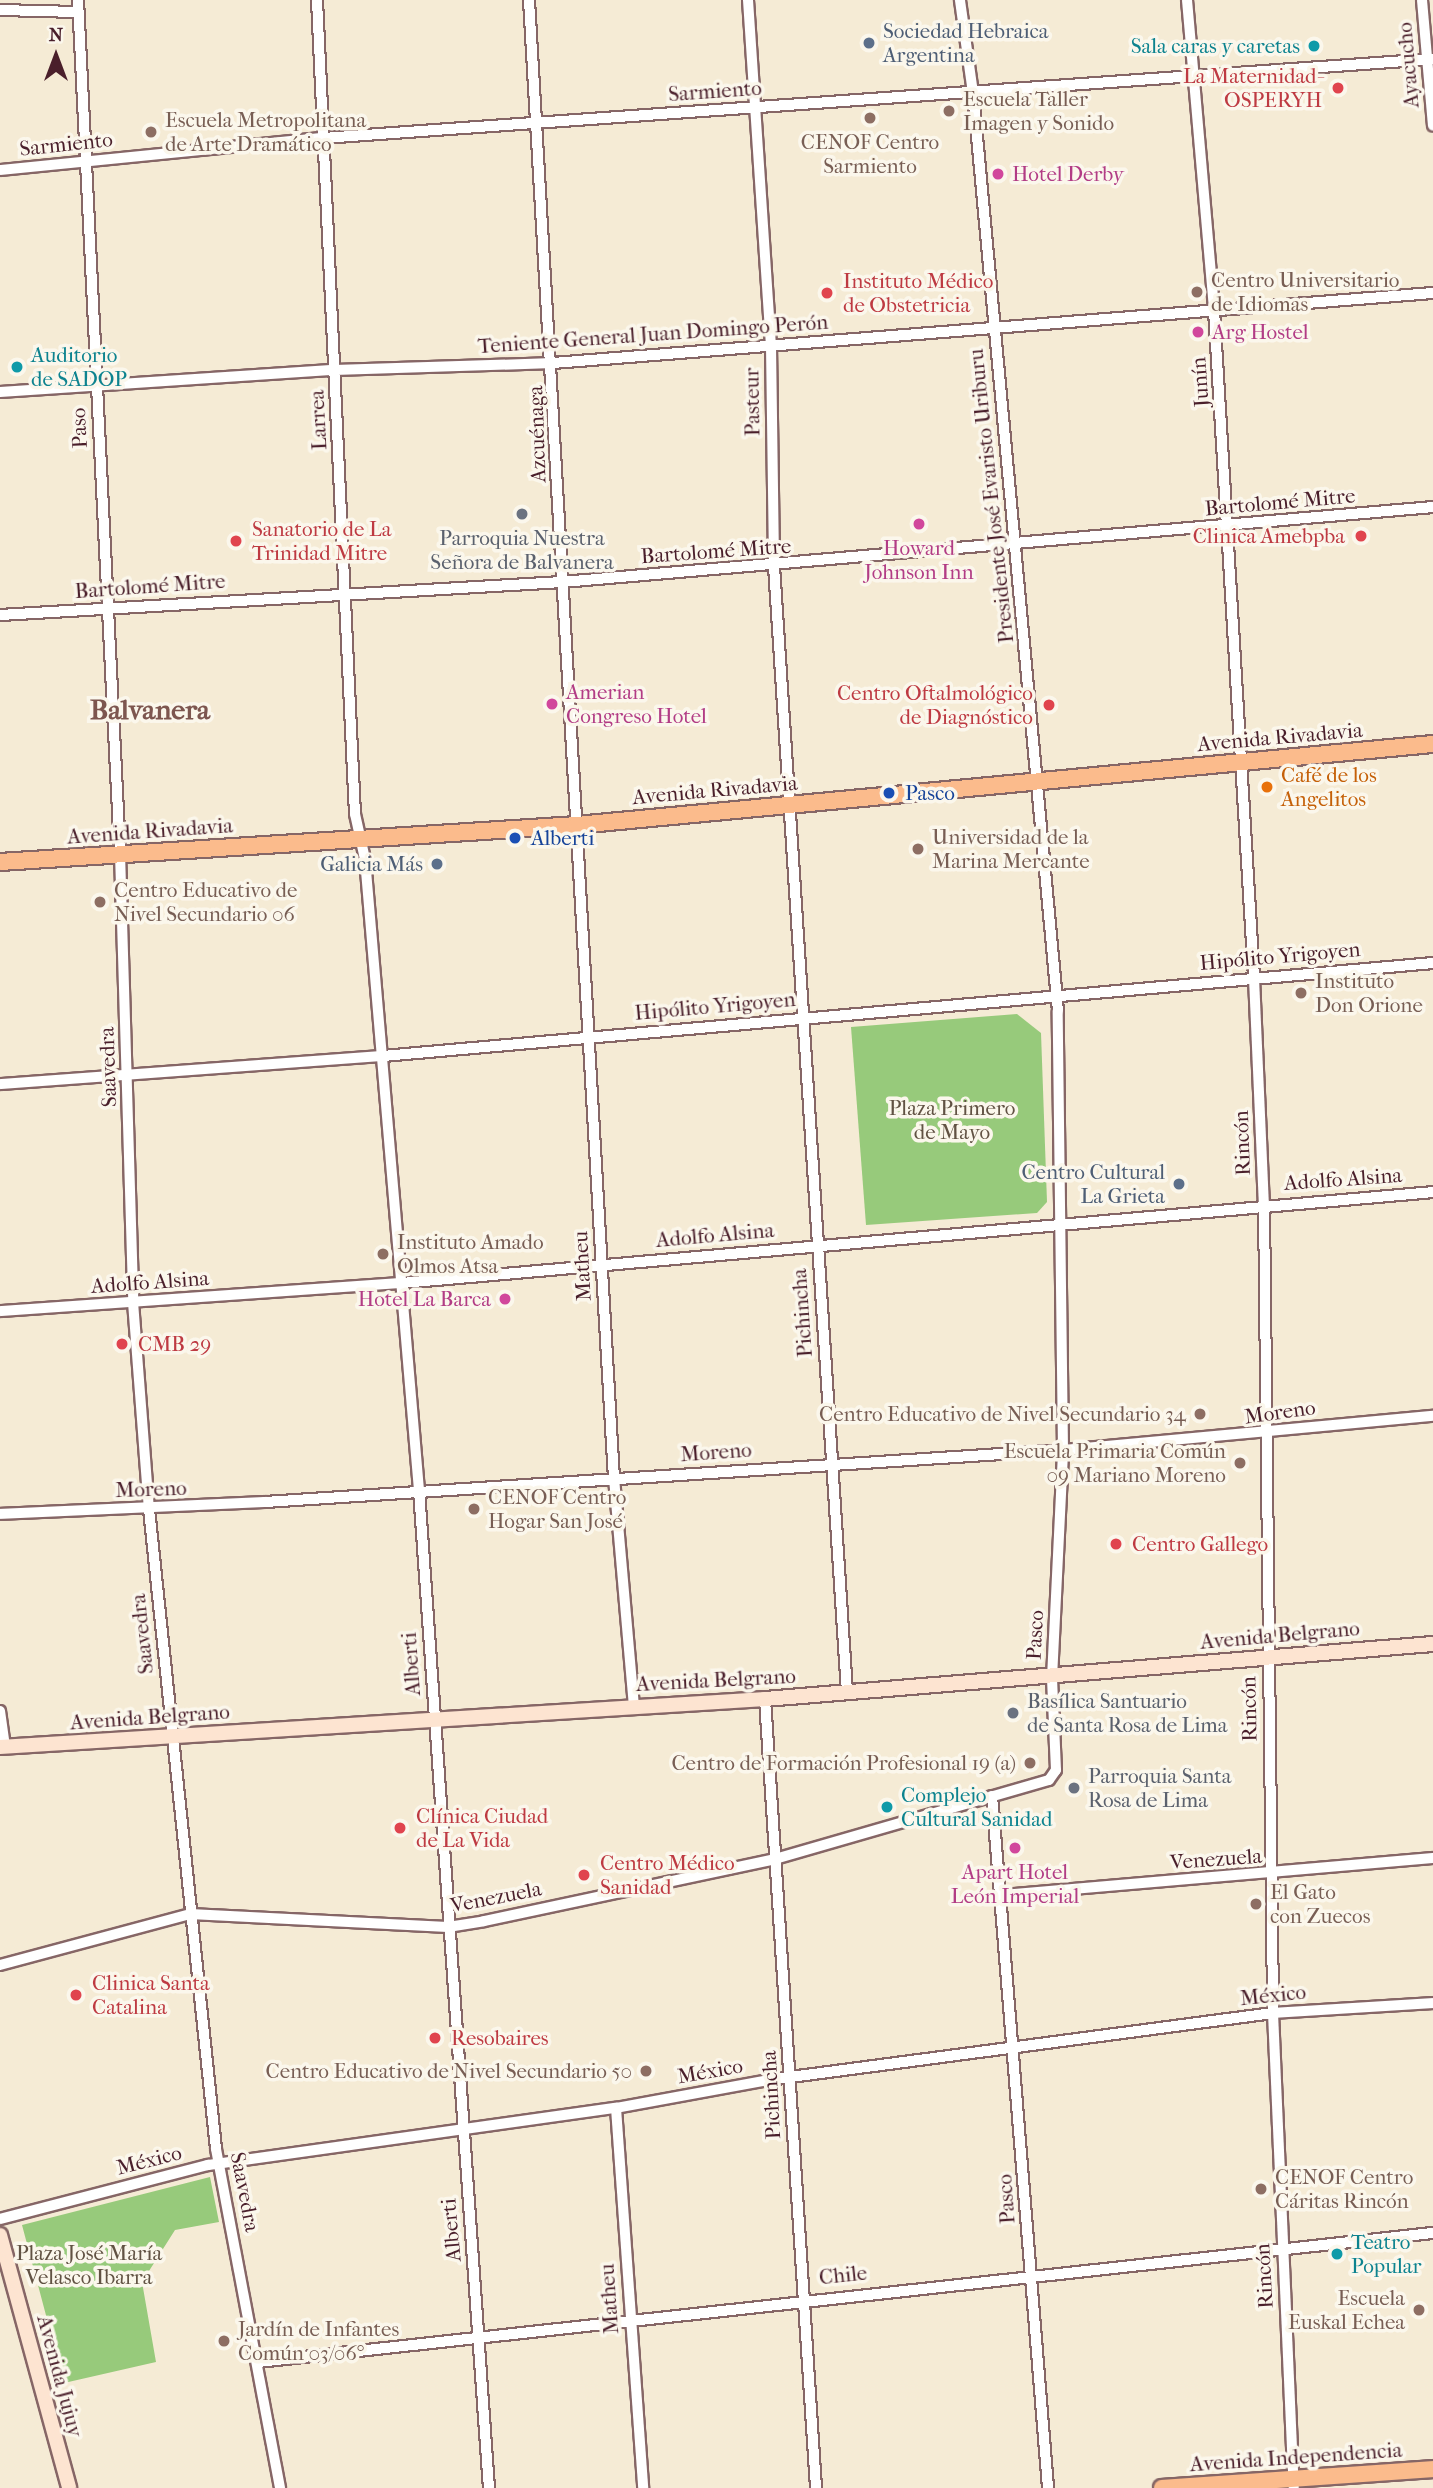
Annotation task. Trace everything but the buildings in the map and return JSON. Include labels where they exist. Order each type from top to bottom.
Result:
[{"type":"main road","name":"Avenida Rivadavia","points":[[0,862],[577,825],[1433,744]]},
{"type":"main road","name":"Avenida Belgrano","points":[[2,1747],[635,1705],[765,1699],[1052,1678],[1433,1644]]},
{"type":"main road","name":"Avenida Jujuy","points":[[0,2235],[69,2488]]},
{"type":"main road","name":"Avenida Independencia","points":[[1162,2488],[1294,2484],[1433,2469]]},
{"type":"street","name":"Larrea","points":[[317,0],[355,814],[361,838]]},
{"type":"street","name":"Azcuénaga","points":[[529,0],[553,363],[562,582],[577,825]]},
{"type":"street","name":"Pasteur","points":[[748,0],[771,346],[774,566],[792,804]]},
{"type":"street","name":"Presidente José Evaristo Uriburu","points":[[960,0],[973,93],[1039,780]]},
{"type":"street","name":"Junín","points":[[1187,0],[1214,310],[1244,761]]},
{"type":"street","name":"Ayacucho","points":[[1422,0],[1430,59],[1433,125]]},
{"type":"street","points":[[0,10],[78,6]]},
{"type":"street","name":"Paso","points":[[78,6],[120,853]]},
{"type":"street","name":"Sarmiento","points":[[0,170],[323,138],[1195,79],[1430,59]]},
{"type":"street","name":"Teniente General Juan Domingo Perón","points":[[0,392],[334,370],[553,363],[1433,293]]},
{"type":"street","name":"Bartolomé Mitre","points":[[0,615],[562,582],[774,566],[1433,507]]},
{"type":"street","name":"Rincón","points":[[1244,761],[1264,1203],[1273,2014],[1294,2484]]},
{"type":"street","name":"Pasco","points":[[1039,780],[1055,995],[1063,1223],[1063,1450],[1052,1678],[1056,1770],[1049,1780],[992,1796],[1015,2047],[1048,2488]]},
{"type":"street","name":"Pichincha","points":[[792,804],[801,1017],[847,1693]]},
{"type":"street","name":"Matheu","points":[[577,825],[614,1478],[635,1705]]},
{"type":"street","name":"Alberti","points":[[361,838],[383,1056],[419,1490],[461,2128],[489,2488]]},
{"type":"street","name":"Saavedra","points":[[120,853],[133,1302],[149,1509],[190,1914],[220,2164],[280,2488]]},
{"type":"street","name":"Hipólito Yrigoyen","points":[[0,1084],[128,1077],[383,1056],[1433,963]]},
{"type":"street","name":"Adolfo Alsina","points":[[0,1311],[402,1283],[1264,1203],[1433,1192]]},
{"type":"street","name":"Moreno","points":[[0,1514],[149,1509],[1063,1450],[1266,1435],[1296,1427],[1433,1416]]},
{"type":"street","name":"Pichincha","points":[[765,1699],[801,2299],[817,2488]]},
{"type":"street","points":[[0,1711],[2,1747]]},
{"type":"street","name":"Venezuela","points":[[0,1965],[190,1914],[448,1927],[775,1859],[992,1796]]},
{"type":"street","name":"Venezuela","points":[[1002,1895],[1272,1874],[1433,1858]]},
{"type":"street","name":"México","points":[[0,2219],[220,2164],[616,2108],[789,2077],[1273,2014],[1433,2003]]},
{"type":"street","name":"Matheu","points":[[616,2108],[643,2488]]},
{"type":"street","name":"Chile","points":[[258,2362],[630,2322],[801,2299],[1433,2233]]},
{"type":"green space","name":"Plaza Primero de Mayo","points":[[1017,1014],[1041,1033],[1047,1202],[1037,1213],[866,1225],[851,1027]]},
{"type":"green space","name":"Plaza José María Velasco Ibarra","points":[[210,2177],[219,2222],[175,2230],[142,2282],[156,2362],[64,2383],[22,2225]]},
{"type":"place","name":"Sociedad Hebraica Argentina","points":[[869,43]]},
{"type":"place","name":"Sala caras y caretas","points":[[1314,46]]},
{"type":"place","name":"La Maternidad- OSPERYH","points":[[1338,88]]},
{"type":"place","name":"Escuela Taller Imagen y Sonido","points":[[949,111]]},
{"type":"place","name":"CENOF Centro Sarmiento","points":[[870,118]]},
{"type":"place","name":"Escuela Metropolitana de Arte Dramático","points":[[151,132]]},
{"type":"place","name":"Hotel Derby","points":[[998,174]]},
{"type":"place","name":"Centro Universitario de Idiomas","points":[[1197,292]]},
{"type":"place","name":"Instituto Médico de Obstetricia","points":[[827,293]]},
{"type":"place","name":"Arg Hostel","points":[[1198,332]]},
{"type":"place","name":"Auditorio de SADOP","points":[[17,367]]},
{"type":"place","name":"Parroquia Nuestra Señora de Balvanera","points":[[522,514]]},
{"type":"place","name":"Howard Johnson Inn","points":[[919,524]]},
{"type":"place","name":"Clinica Amebpba","points":[[1361,536]]},
{"type":"place","name":"Sanatorio de La Trinidad Mitre","points":[[236,541]]},
{"type":"place","name":"Amerian Congreso Hotel","points":[[552,704]]},
{"type":"place","name":"Centro Oftalmológico de Diagnóstico","points":[[1049,705]]},
{"type":"place","name":"Café de los Angelitos","points":[[1267,787]]},
{"type":"place","name":"Pasco","points":[[889,793]]},
{"type":"place","name":"Alberti","points":[[515,838]]},
{"type":"place","name":"Universidad de la Marina Mercante","points":[[918,849]]},
{"type":"place","name":"Galicia Más","points":[[437,864]]},
{"type":"place","name":"Centro Educativo de Nivel Secundario 06","points":[[100,902]]},
{"type":"place","name":"Instituto Don Orione","points":[[1301,993]]},
{"type":"place","name":"Centro Cultural La Grieta","points":[[1179,1184]]},
{"type":"place","name":"Instituto Amado Olmos Atsa","points":[[383,1254]]},
{"type":"place","name":"Hotel La Barca","points":[[505,1299]]},
{"type":"place","name":"CMB 29","points":[[122,1344]]},
{"type":"place","name":"Centro Educativo de Nivel Secundario 34","points":[[1200,1414]]},
{"type":"place","name":"Escuela Primaria Común 09 Mariano Moreno","points":[[1240,1463]]},
{"type":"place","name":"CENOF Centro Hogar San José","points":[[474,1509]]},
{"type":"place","name":"Centro Gallego","points":[[1116,1544]]},
{"type":"place","name":"Basílica Santuario de Santa Rosa de Lima","points":[[1013,1713]]},
{"type":"place","name":"Centro de Formación Profesional 19 (a)","points":[[1030,1763]]},
{"type":"place","name":"Parroquia Santa Rosa de Lima","points":[[1074,1788]]},
{"type":"place","name":"Complejo Cultural Sanidad","points":[[887,1807]]},
{"type":"place","name":"Clínica Ciudad de La Vida","points":[[400,1828]]},
{"type":"place","name":"Apart Hotel León Imperial","points":[[1015,1848]]},
{"type":"place","name":"Centro Médico Sanidad","points":[[584,1875]]},
{"type":"place","name":"El Gato con Zuecos","points":[[1256,1904]]},
{"type":"place","name":"Clinica Santa Catalina","points":[[76,1995]]},
{"type":"place","name":"Resobaires","points":[[435,2038]]},
{"type":"place","name":"Centro Educativo de Nivel Secundario 50","points":[[646,2071]]},
{"type":"place","name":"CENOF Centro Cáritas Rincón","points":[[1261,2189]]},
{"type":"place","name":"Teatro Popular","points":[[1337,2254]]},
{"type":"place","name":"Escuela Euskal Echea","points":[[1419,2310]]},
{"type":"place","name":"Jardín de Infantes Común 03/06°","points":[[224,2341]]},
{"type":"district","name":"Balvanera","points":[[150,710]]}]
